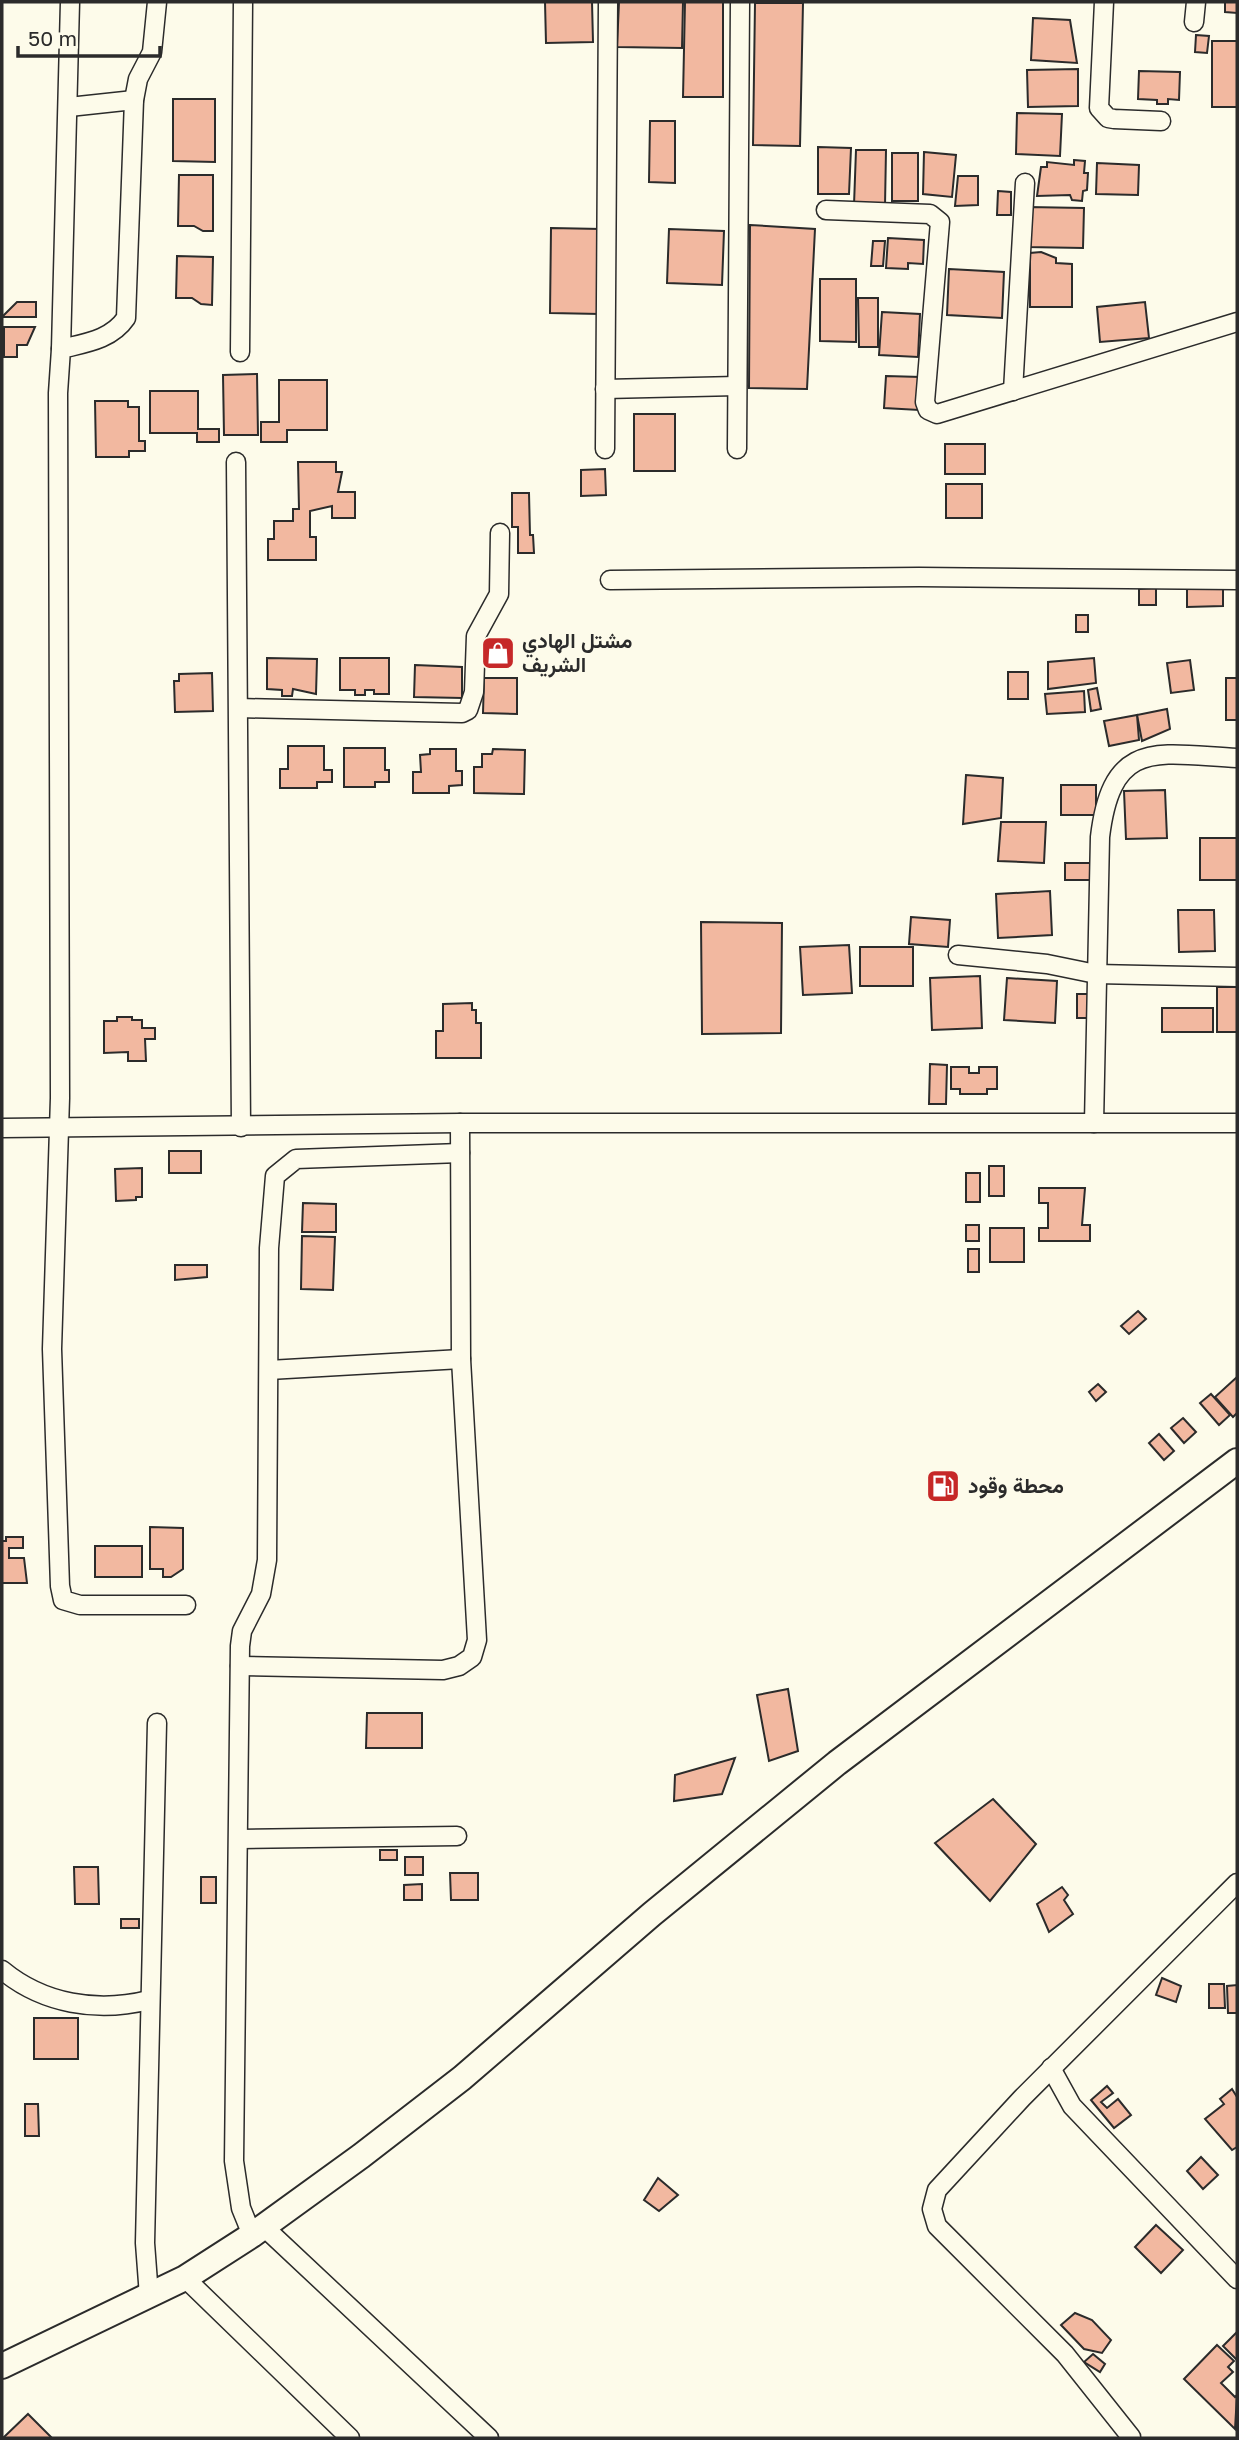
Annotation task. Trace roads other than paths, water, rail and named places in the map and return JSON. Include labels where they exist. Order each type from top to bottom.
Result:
[{"type":"main road","points":[[2,2366],[185,2278],[258,2231],[462,2078],[652,1914],[837,1763],[1237,1461]]},
{"type":"street","points":[[70,2],[61,349],[59,1128],[52,1349],[62,1596],[68,1603],[80,1605],[186,1605]]},
{"type":"street","points":[[61,349],[103,337],[117,330],[126,318],[134,100],[138,79],[152,52],[158,2]]},
{"type":"street","points":[[240,352],[243,2]]},
{"type":"street","points":[[605,449],[608,2]]},
{"type":"street","points":[[737,449],[740,2]]},
{"type":"street","points":[[1104,2],[1099,108],[1114,119],[1161,121]]},
{"type":"street","points":[[1194,22],[1196,2]]},
{"type":"street","points":[[69,107],[134,100]]},
{"type":"street","points":[[1013,391],[1025,183]]},
{"type":"street","points":[[826,210],[930,214],[940,222],[925,402],[928,410],[942,414],[1237,322]]},
{"type":"street","points":[[606,390],[737,386]]},
{"type":"street","points":[[236,463],[241,1127]]},
{"type":"street","points":[[239,708],[462,713],[468,710],[474,692],[476,636],[499,594],[500,533]]},
{"type":"street","points":[[610,580],[919,577],[1237,580]]},
{"type":"street","points":[[1094,1123],[1100,837],[1106,804],[1117,781],[1135,760],[1146,755],[1237,758]]},
{"type":"street","points":[[958,955],[1047,964],[1097,974],[1237,977]]},
{"type":"street","points":[[2,1128],[460,1123],[1237,1123]]},
{"type":"street","points":[[240,1666],[443,1670],[472,1657],[477,1640],[461,1359],[460,1123]]},
{"type":"street","points":[[460,1153],[296,1158],[286,1163],[275,1176],[269,1248],[267,1560],[261,1594],[242,1631],[240,1666],[234,2161],[241,2208],[258,2231],[489,2438]]},
{"type":"street","points":[[269,1370],[461,1359]]},
{"type":"street","points":[[149,2296],[145,2243],[157,1723]]},
{"type":"street","points":[[239,1839],[457,1836]]},
{"type":"street","points":[[1130,2437],[1065,2354],[937,2226],[933,2200],[937,2190],[1051,2068],[1237,1883]]},
{"type":"street","points":[[2,1970],[37,1994],[63,2001],[118,2006],[149,2000]]},
{"type":"street","points":[[1051,2068],[1072,2106],[1237,2279]]},
{"type":"street","points":[[185,2278],[350,2438]]},
{"type":"place","name":"مشتل الهادي الشريف","points":[[498,653]]},
{"type":"place","name":"محطة وقود","points":[[943,1486]]}]
